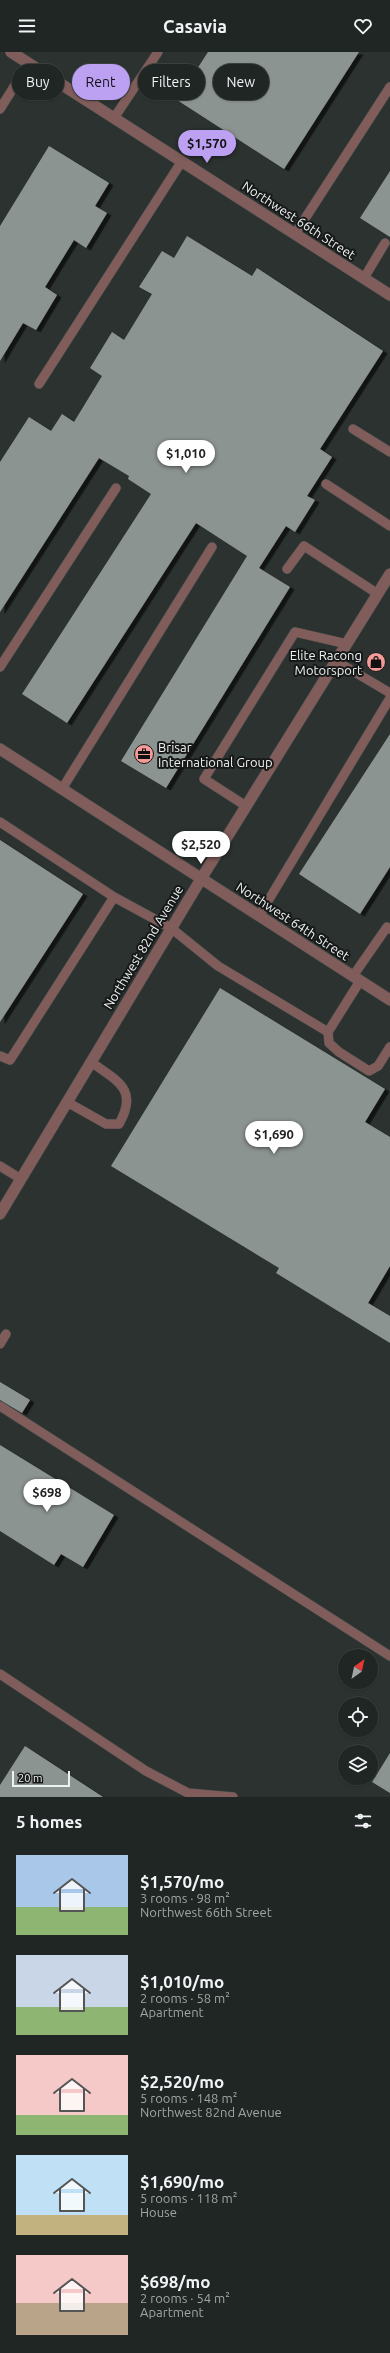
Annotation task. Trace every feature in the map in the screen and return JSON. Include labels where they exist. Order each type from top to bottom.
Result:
[{"type":"street","name":"Northwest 66th Street","points":[[11,52],[390,294]]},
{"type":"street","name":"Northwest 82nd Avenue","points":[[0,1214],[201,879],[336,661],[389,579]]},
{"type":"street","name":"Northwest 64th Street","points":[[0,749],[390,1000]]},
{"type":"lane","points":[[114,118],[158,52]]},
{"type":"lane","points":[[0,109],[28,63]]},
{"type":"lane","points":[[295,234],[390,86]]},
{"type":"lane","points":[[39,384],[182,161]]},
{"type":"lane","points":[[364,278],[385,243]]},
{"type":"lane","points":[[352,429],[389,449]]},
{"type":"lane","points":[[326,484],[390,526]]},
{"type":"lane","points":[[0,668],[116,488]]},
{"type":"lane","points":[[287,569],[304,546],[378,594]]},
{"type":"lane","points":[[62,788],[212,547]]},
{"type":"lane","points":[[246,806],[204,779],[295,632],[347,644]]},
{"type":"lane","points":[[336,661],[390,693]]},
{"type":"lane","points":[[259,916],[390,698]]},
{"type":"lane","points":[[0,822],[114,897],[171,928],[218,966],[328,1032]]},
{"type":"lane","points":[[0,1056],[10,1060],[114,897]]},
{"type":"lane","points":[[390,929],[387,927],[328,1032],[329,1043],[370,1071],[378,1066],[390,1047]]},
{"type":"lane","points":[[67,1102],[106,1124],[119,1124],[125,1114],[128,1097],[123,1085],[91,1062]]},
{"type":"lane","points":[[0,1166],[21,1179]]},
{"type":"lane","points":[[0,1344],[6,1334]]},
{"type":"lane","points":[[0,1406],[390,1656]]},
{"type":"lane","points":[[0,1674],[146,1771],[188,1793],[233,1797]]},
{"type":"building","points":[[208,52],[359,52],[284,169],[177,100],[205,100],[205,64],[200,64]]},
{"type":"building","points":[[49,146],[109,183],[95,206],[107,213],[86,248],[74,240],[45,287],[57,295],[36,330],[23,323],[0,361],[0,226]]},
{"type":"building","points":[[390,171],[390,237],[360,218]]},
{"type":"building","points":[[187,236],[252,276],[257,268],[383,351],[320,449],[332,457],[307,496],[315,500],[295,532],[286,526],[259,568],[290,587],[166,788],[121,761],[247,556],[196,523],[67,723],[22,694],[151,494],[128,479],[129,476],[99,458],[0,612],[0,462],[29,417],[51,431],[62,414],[74,422],[102,376],[90,368],[112,332],[124,340],[152,294],[139,287],[162,251],[174,258]]},
{"type":"building","points":[[390,734],[390,867],[360,914],[299,874]]},
{"type":"building","points":[[0,840],[83,894],[0,1022]]},
{"type":"building","points":[[220,988],[385,1089],[365,1122],[390,1137],[390,1266],[368,1303],[390,1316],[390,1343],[276,1273],[279,1268],[111,1166]]},
{"type":"building","points":[[0,1382],[30,1400],[22,1413],[0,1400]]},
{"type":"building","points":[[0,1445],[114,1515],[83,1567],[61,1554],[54,1565],[0,1531]]},
{"type":"building","points":[[25,1746],[103,1797],[0,1797],[0,1785]]},
{"type":"building","points":[[390,1753],[390,1793],[377,1785],[378,1772]]},
{"type":"place","name":"Elite Racong Motorsport","points":[[376,662]]},
{"type":"place","name":"Brisar International Group","points":[[144,754]]}]
